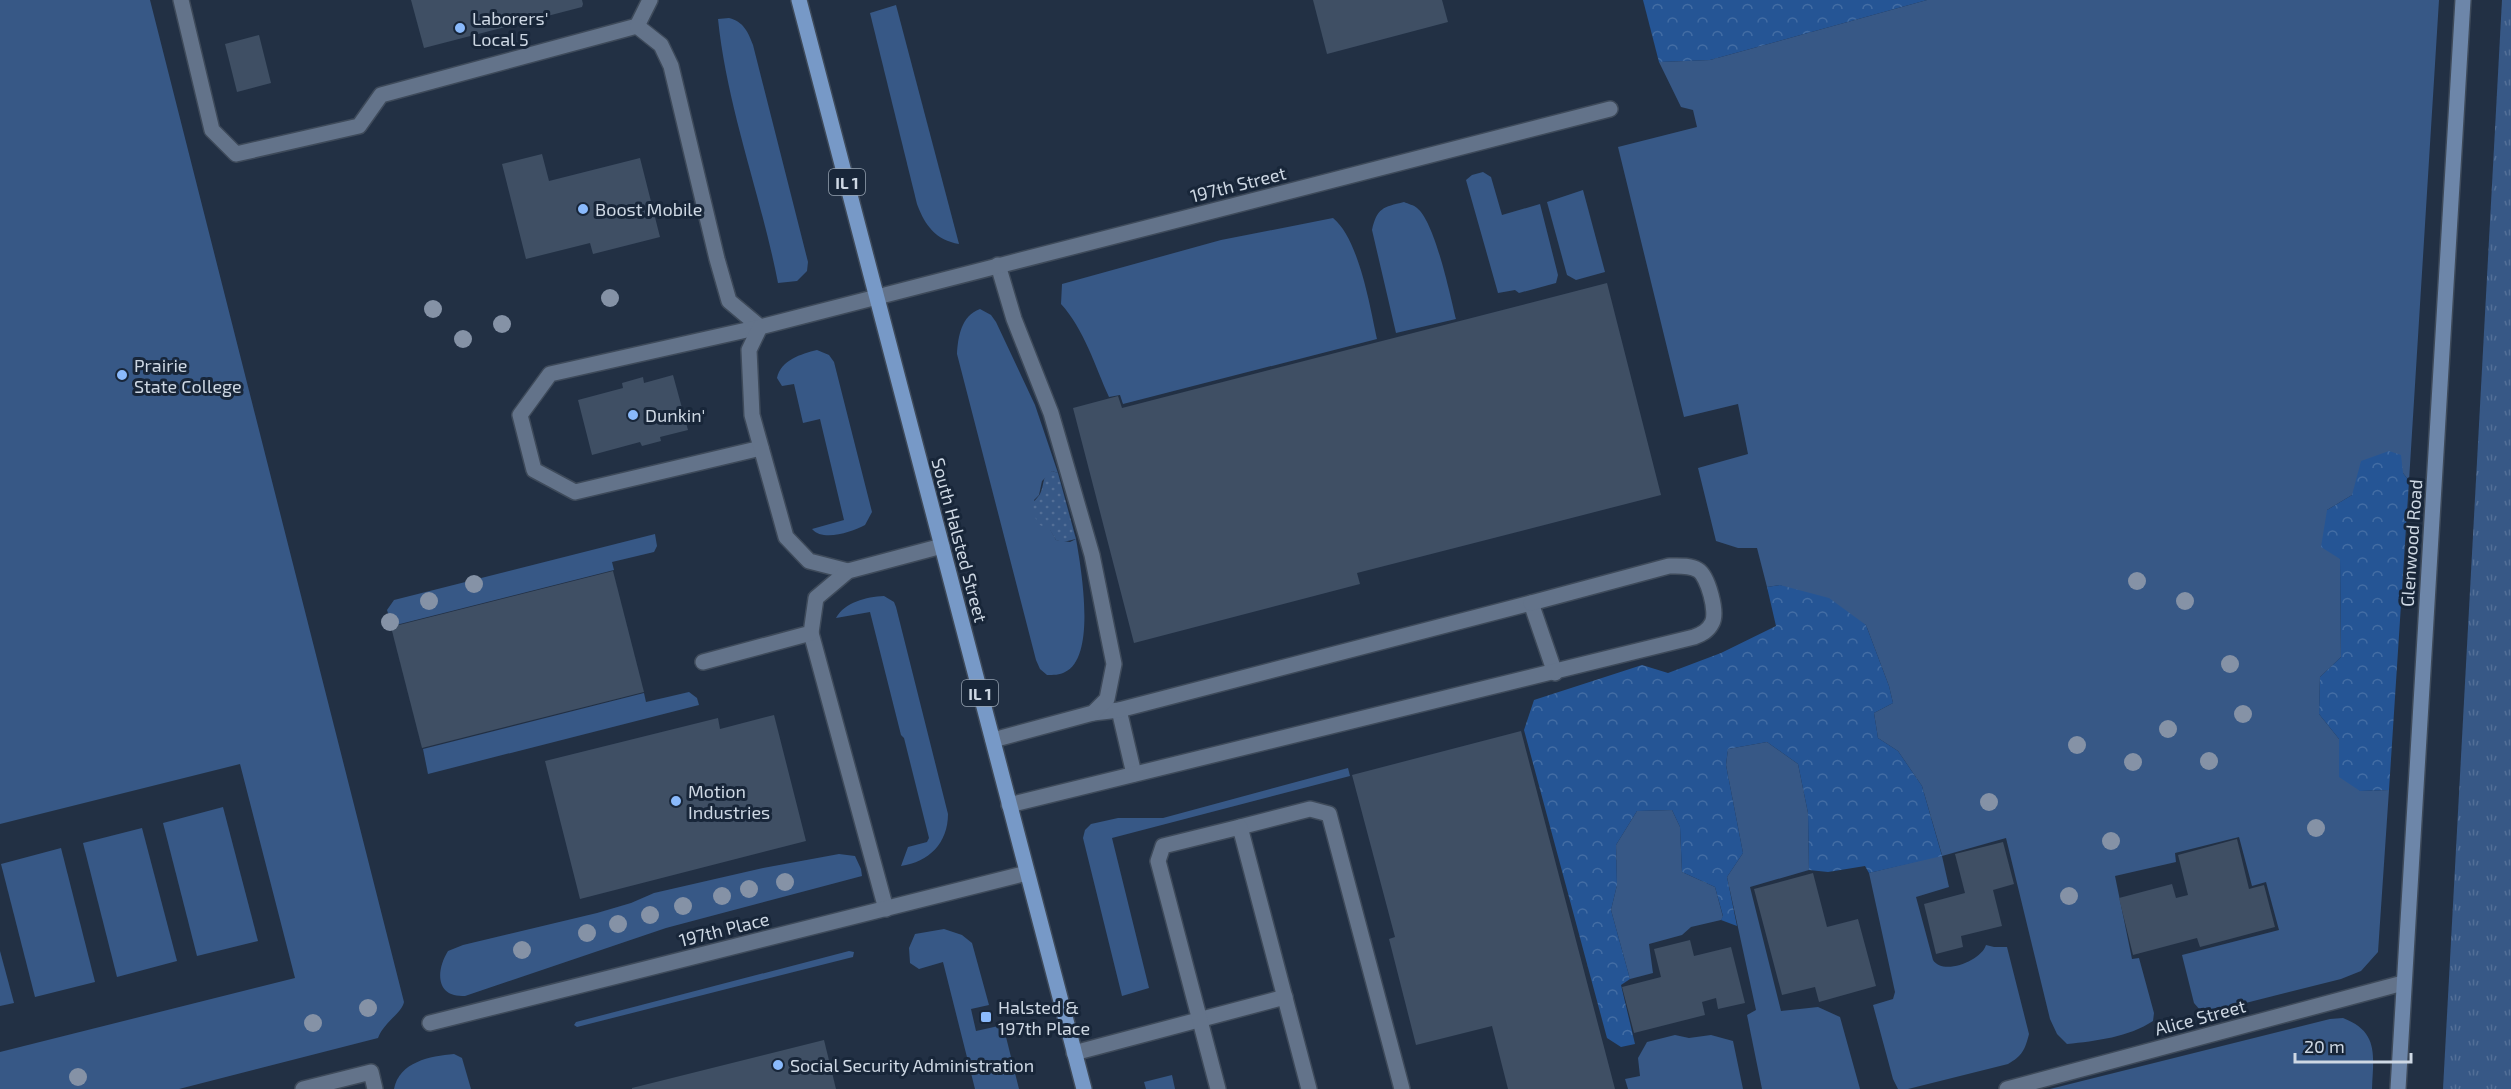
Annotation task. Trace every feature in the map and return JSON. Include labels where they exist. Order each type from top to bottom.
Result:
[{"type":"main road","name":"South Halsted Street","points":[[799,0],[1084,1089]]},
{"type":"street","points":[[181,0],[212,130],[236,154],[359,126],[381,95],[637,26],[650,0]]},
{"type":"street","name":"Glenwood Road","points":[[2398,1089],[2463,0]]},
{"type":"street","points":[[637,26],[661,45],[671,66],[729,301],[760,327],[749,350],[752,415],[786,537],[809,561],[848,571]]},
{"type":"street","name":"197th Street","points":[[761,448],[575,492],[534,470],[520,415],[550,374],[760,327],[1610,110]]},
{"type":"street","points":[[998,265],[1014,319],[1051,413],[1092,555],[1114,664],[1107,699],[1093,713]]},
{"type":"street","points":[[886,909],[811,633],[816,598],[848,571],[942,546]]},
{"type":"street","points":[[993,740],[1093,713],[1119,710],[1669,566],[1683,566],[1698,570],[1705,578],[1715,617],[1712,626],[1704,633],[1555,672],[1009,805]]},
{"type":"street","points":[[1531,603],[1555,672]]},
{"type":"street","points":[[703,662],[811,633]]},
{"type":"street","points":[[1119,710],[1134,774]]},
{"type":"street","points":[[1218,1089],[1158,861],[1163,846],[1310,808],[1329,814],[1402,1089]]},
{"type":"street","points":[[1240,827],[1309,1089]]},
{"type":"street","name":"197th Place","points":[[430,1023],[1027,873]]},
{"type":"street","name":"Alice Street","points":[[2007,1089],[2403,983]]},
{"type":"street","points":[[1074,1053],[1285,997]]},
{"type":"street","points":[[303,1089],[371,1072],[375,1089]]},
{"type":"green space","name":"Prairie State College","points":[[0,0],[150,0],[404,1002],[378,1038],[179,1089],[0,1089],[0,1052],[295,978],[240,764],[0,824]]},
{"type":"green space","points":[[1643,0],[1927,0],[1710,60],[1659,62]]},
{"type":"green space","points":[[1927,0],[2439,0],[2409,481],[2403,473],[2352,495],[2327,510],[2340,559],[2341,657],[2320,677],[2319,714],[2339,739],[2360,791],[2389,790],[2378,952],[2361,971],[2341,979],[2214,1011],[2200,1010],[2194,1003],[2182,955],[2279,930],[2266,882],[2252,886],[2239,837],[2175,853],[2176,862],[2115,876],[2132,959],[2139,958],[2154,1013],[2153,1021],[2123,1035],[2067,1044],[2057,1034],[2050,1019],[2006,838],[1942,856],[1949,887],[1916,897],[1933,960],[1938,965],[1953,967],[1970,961],[1983,951],[1986,945],[2007,947],[2029,1034],[2022,1052],[2008,1064],[1908,1089],[1898,1089],[1893,1079],[1873,1005],[1893,999],[1895,992],[1869,873],[1942,855],[1922,786],[1898,751],[1878,738],[1874,713],[1893,703],[1866,625],[1780,585],[1767,587],[1757,548],[1738,548],[1716,541],[1698,468],[1748,454],[1738,404],[1684,417],[1618,147],[1697,127],[1693,110],[1681,107],[1659,62],[1710,60]]},
{"type":"green space","points":[[2502,0],[2511,0],[2511,1089],[2443,1089]]},
{"type":"green space","points":[[896,5],[959,244],[944,239],[932,231],[917,204],[870,13]]},
{"type":"green space","points":[[729,18],[742,25],[753,45],[808,262],[807,271],[797,281],[778,283],[736,118],[722,52],[718,19]]},
{"type":"green space","points":[[1483,172],[1491,177],[1502,215],[1540,204],[1558,275],[1556,283],[1519,293],[1515,290],[1498,293],[1466,180],[1472,175]]},
{"type":"green space","points":[[1583,190],[1605,272],[1576,280],[1567,275],[1547,202]]},
{"type":"green space","points":[[1404,202],[1417,208],[1430,228],[1456,319],[1396,333],[1372,230],[1376,217],[1382,210]]},
{"type":"green space","points":[[1333,218],[1350,241],[1357,257],[1377,339],[1123,404],[1120,395],[1109,397],[1083,336],[1061,304],[1062,284],[1221,240]]},
{"type":"green space","points":[[980,309],[991,315],[996,322],[1035,405],[1058,473],[1052,471],[1042,481],[1039,495],[1034,500],[1056,540],[1070,542],[1076,539],[1083,589],[1084,631],[1081,649],[1075,663],[1059,674],[1047,675],[1040,669],[1036,660],[957,354],[958,341],[965,322]]},
{"type":"green space","points":[[817,350],[829,355],[834,362],[872,512],[865,525],[845,533],[830,535],[817,533],[812,529],[844,520],[820,419],[803,423],[794,384],[782,386],[777,378],[787,362]]},
{"type":"green space","points":[[2389,451],[2401,455],[2403,473],[2409,481],[2389,790],[2360,791],[2339,777],[2339,739],[2319,714],[2320,677],[2341,657],[2340,559],[2321,547],[2327,510],[2352,495],[2361,461]]},
{"type":"green space","points":[[1052,471],[1058,473],[1076,539],[1063,542],[1056,540],[1050,530],[1038,524],[1031,507],[1040,494],[1045,478]]},
{"type":"green space","points":[[655,534],[657,546],[654,552],[612,562],[614,570],[392,626],[387,610],[394,600]]},
{"type":"green space","points":[[1780,585],[1829,598],[1866,625],[1893,703],[1874,713],[1878,738],[1898,751],[1922,786],[1942,856],[1869,873],[1865,866],[1828,872],[1809,870],[1808,813],[1798,764],[1767,742],[1728,749],[1726,765],[1743,853],[1727,877],[1737,926],[1721,920],[1723,916],[1715,887],[1682,872],[1680,827],[1672,810],[1637,811],[1616,845],[1617,885],[1611,910],[1630,979],[1621,985],[1635,1044],[1621,1047],[1607,1038],[1524,730],[1534,700],[1642,665],[1668,673],[1721,653],[1776,626],[1767,587]]},
{"type":"green space","points":[[884,596],[894,602],[896,607],[948,814],[945,834],[935,849],[920,860],[901,866],[908,847],[927,842],[929,838],[904,738],[901,735],[870,612],[836,618],[850,604]]},
{"type":"green space","points":[[689,692],[697,698],[699,705],[428,774],[423,749],[644,693],[646,702]]},
{"type":"green space","points":[[1767,742],[1798,764],[1808,813],[1809,870],[1750,887],[1781,1011],[1818,1007],[1840,1017],[1860,1089],[1762,1089],[1747,1015],[1756,1010],[1727,877],[1743,853],[1726,765],[1728,749]]},
{"type":"green space","points":[[1348,768],[1350,776],[1112,838],[1149,988],[1122,996],[1083,838],[1085,830],[1091,824],[1118,818],[1163,818]]},
{"type":"green space","points":[[223,807],[258,941],[197,956],[163,823]]},
{"type":"green space","points":[[1672,810],[1680,827],[1682,872],[1715,887],[1723,917],[1721,920],[1691,927],[1682,935],[1649,944],[1653,973],[1630,979],[1611,910],[1617,885],[1616,845],[1637,811]]},
{"type":"green space","points":[[142,828],[177,961],[117,977],[83,843]]},
{"type":"green space","points":[[61,848],[95,982],[35,997],[1,864]]},
{"type":"green space","points":[[839,854],[855,856],[862,876],[666,928],[465,996],[455,995],[443,988],[440,974],[444,958],[448,951],[463,945],[597,913],[631,903],[654,893],[763,868]]},
{"type":"green space","points":[[944,929],[962,935],[972,943],[989,1005],[971,1009],[976,1031],[1003,1025],[1019,1089],[975,1089],[943,962],[919,969],[910,963],[909,948],[915,934]]},
{"type":"green space","points":[[0,951],[14,1003],[0,1006]]},
{"type":"green space","points":[[849,951],[854,952],[853,957],[577,1027],[574,1025],[576,1022]]},
{"type":"green space","points":[[2343,1018],[2363,1030],[2369,1038],[2373,1056],[2372,1089],[2050,1089],[2330,1019]]},
{"type":"green space","points":[[1675,1035],[1689,1038],[1711,1035],[1733,1041],[1743,1089],[1628,1089],[1625,1079],[1640,1076],[1638,1058],[1647,1042]]},
{"type":"green space","points":[[454,1054],[462,1058],[471,1089],[394,1089],[402,1072],[417,1062]]},
{"type":"green space","points":[[1172,1075],[1175,1089],[1146,1089],[1144,1082]]},
{"type":"building","name":"Laborers' Local 5","points":[[411,0],[582,0],[583,4],[582,7],[424,48]]},
{"type":"building","points":[[1313,0],[1442,0],[1448,22],[1327,54]]},
{"type":"building","points":[[259,35],[271,83],[237,92],[225,44]]},
{"type":"building","name":"Boost Mobile","points":[[542,154],[549,181],[640,158],[660,237],[593,254],[590,243],[526,259],[502,164]]},
{"type":"building","points":[[1607,283],[1661,495],[1357,573],[1360,584],[1134,643],[1073,408],[1118,396],[1122,408]]},
{"type":"building","name":"Dunkin'","points":[[673,375],[688,430],[660,437],[661,441],[642,446],[640,442],[592,455],[578,400],[623,388],[622,383],[643,377],[644,383]]},
{"type":"building","points":[[613,571],[644,692],[422,748],[391,627]]},
{"type":"building","name":"Motion Industries","points":[[774,715],[806,841],[580,899],[545,761],[718,718],[720,729]]},
{"type":"building","points":[[1521,731],[1615,1089],[1508,1089],[1492,1026],[1416,1045],[1389,939],[1395,937],[1352,775]]},
{"type":"building","points":[[2237,839],[2249,889],[2264,885],[2275,927],[2200,947],[2197,938],[2133,955],[2119,898],[2172,884],[2176,898],[2188,895],[2178,855]]},
{"type":"building","points":[[2003,842],[2014,884],[1993,890],[2002,926],[1961,936],[1963,947],[1936,954],[1924,904],[1965,893],[1955,854]]},
{"type":"building","points":[[1813,873],[1827,927],[1858,919],[1876,986],[1819,1002],[1815,987],[1782,995],[1754,889]]},
{"type":"building","points":[[1690,940],[1694,956],[1731,947],[1745,1003],[1718,1009],[1716,998],[1702,1002],[1705,1015],[1634,1033],[1622,987],[1661,977],[1654,949]]},
{"type":"building","name":"Social Security Administration","points":[[824,1040],[836,1089],[632,1089],[632,1088]]},
{"type":"place","name":"Laborers' Local 5","points":[[460,28]]},
{"type":"place","name":"Boost Mobile","points":[[583,209]]},
{"type":"place","name":"Prairie State College","points":[[122,375]]},
{"type":"place","name":"Dunkin'","points":[[633,415]]},
{"type":"place","name":"Motion Industries","points":[[676,801]]},
{"type":"place","name":"Halsted & 197th Place","points":[[986,1017]]},
{"type":"place","name":"Social Security Administration","points":[[778,1065]]}]
